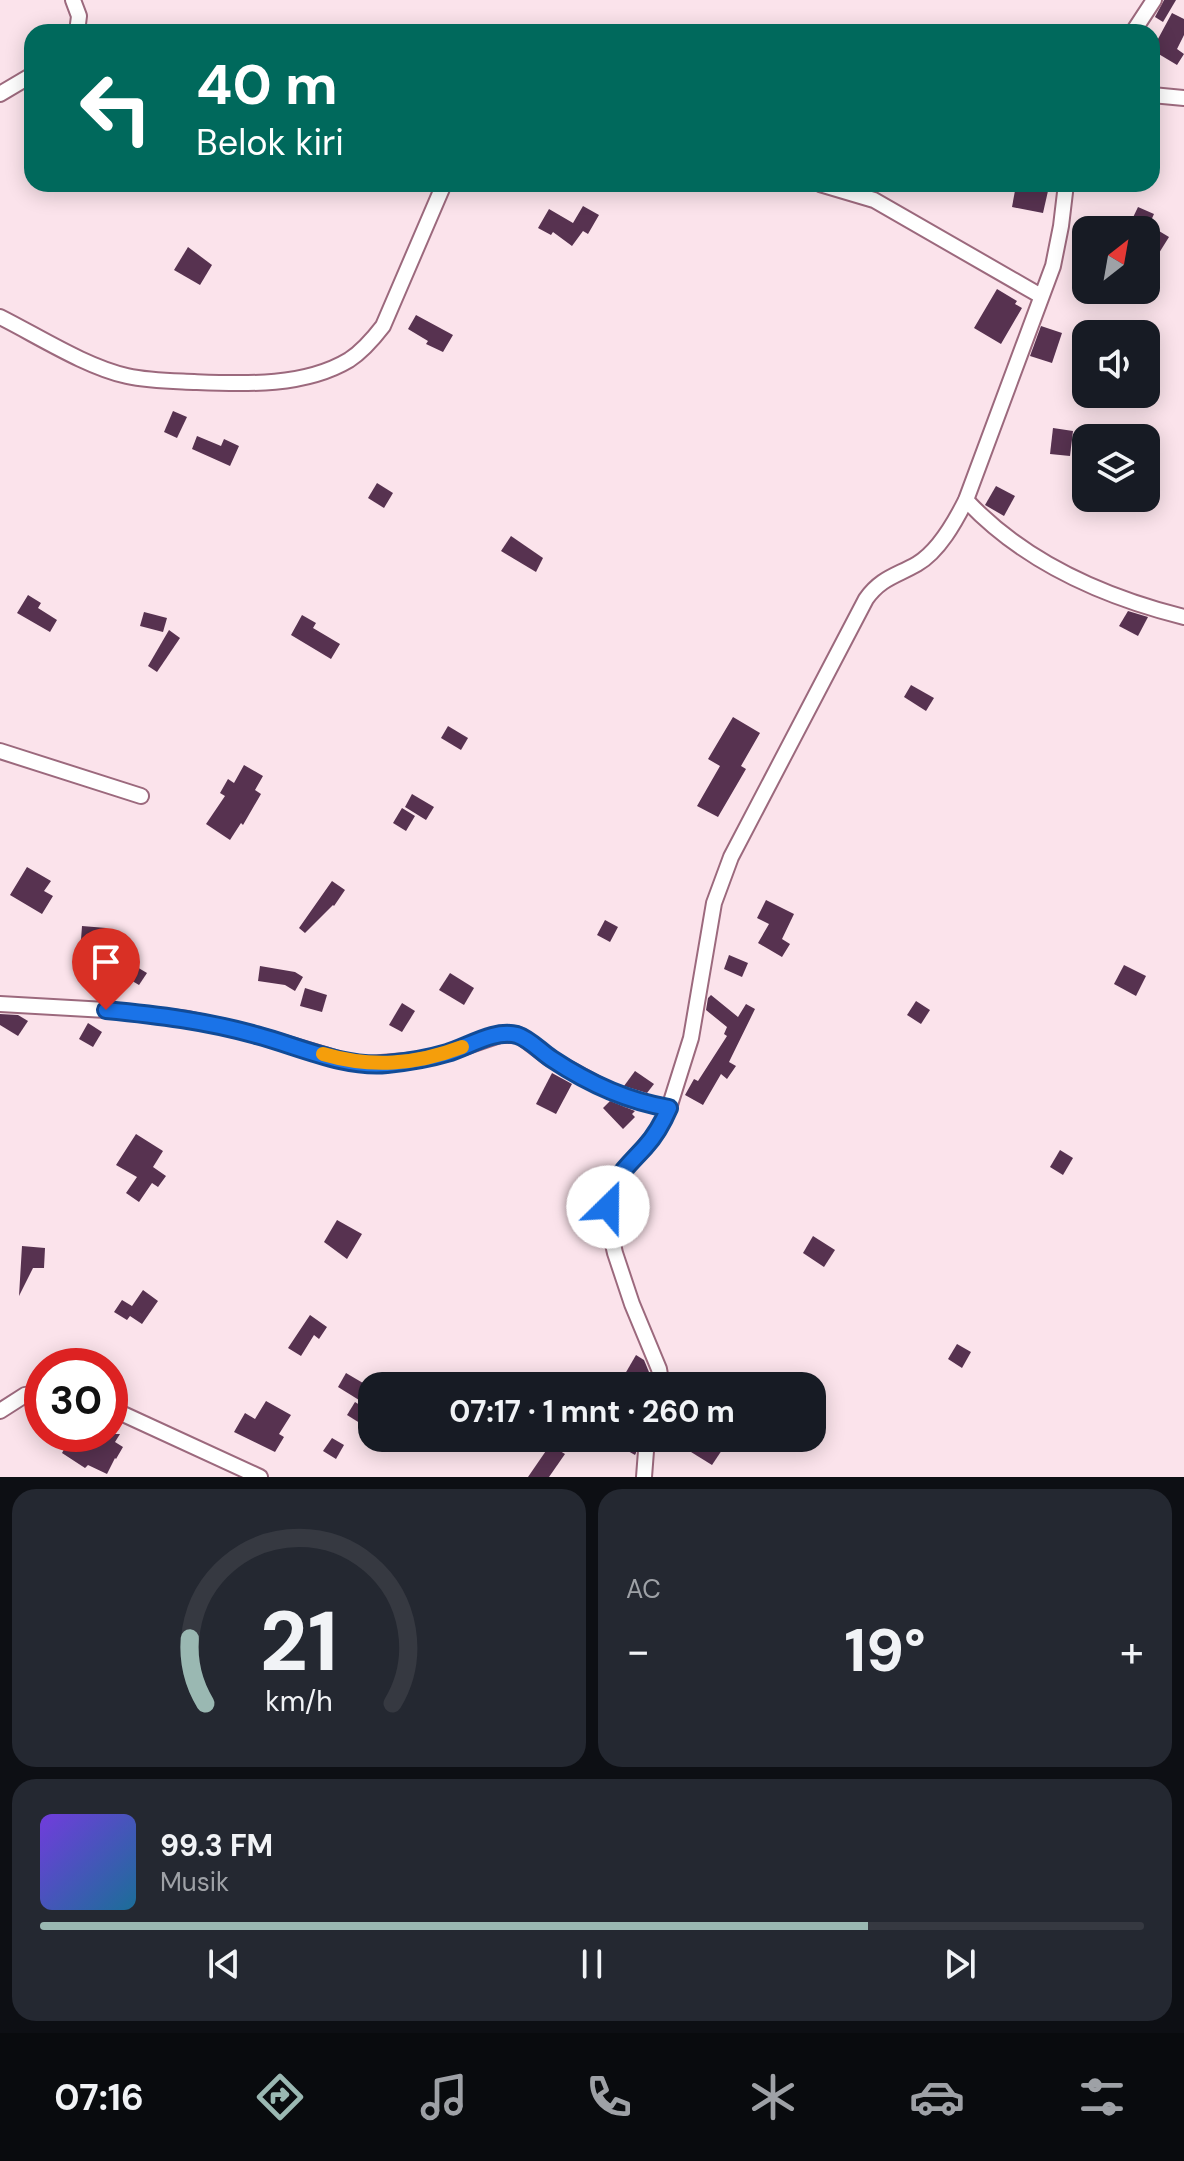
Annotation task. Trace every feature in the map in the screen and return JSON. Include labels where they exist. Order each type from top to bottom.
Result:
[{"type":"street","points":[[73,0],[79,16],[78,24]]},
{"type":"street","points":[[1138,24],[1154,0]]},
{"type":"street","points":[[0,94],[24,80]]},
{"type":"street","points":[[1160,96],[1184,98]]},
{"type":"street","points":[[0,317],[79,357],[127,376],[171,381],[252,383],[275,382],[327,370],[359,352],[383,326],[441,192]]},
{"type":"street","points":[[847,192],[874,200],[1041,296]]},
{"type":"street","points":[[660,1372],[622,1277],[610,1231],[609,1194],[614,1181],[657,1132],[669,1108],[691,1038],[714,903],[731,857],[866,599],[875,586],[919,563],[948,531],[966,500],[1057,252],[1065,192]]},
{"type":"street","points":[[966,500],[1005,535],[1084,583],[1142,606],[1184,617]]},
{"type":"street","points":[[0,751],[141,796]]},
{"type":"street","points":[[0,1004],[106,1010],[188,1019],[254,1034],[348,1062],[369,1064],[418,1060],[500,1035],[519,1035],[549,1058],[599,1085],[628,1099],[669,1108]]},
{"type":"street","points":[[0,1411],[24,1396]]},
{"type":"street","points":[[128,1416],[260,1477]]},
{"type":"street","points":[[644,1477],[646,1452]]},
{"type":"building","points":[[1164,0],[1176,0],[1163,22],[1155,17]]},
{"type":"building","points":[[1172,13],[1184,19],[1184,35],[1177,49],[1184,54],[1177,65],[1160,55],[1160,35]]},
{"type":"building","points":[[1015,192],[1048,192],[1043,213],[1012,207]]},
{"type":"building","points":[[583,206],[599,215],[588,234],[583,231],[572,246],[553,232],[551,235],[538,228],[549,209],[573,223]]},
{"type":"building","points":[[1138,207],[1154,214],[1153,216],[1134,216]]},
{"type":"building","points":[[1160,232],[1169,237],[1160,251]]},
{"type":"building","points":[[188,247],[212,265],[200,285],[174,270]]},
{"type":"building","points":[[997,289],[1017,301],[1015,304],[1022,308],[1001,344],[974,328]]},
{"type":"building","points":[[416,315],[453,335],[443,352],[426,344],[428,341],[408,329]]},
{"type":"building","points":[[1041,326],[1062,333],[1052,363],[1030,356]]},
{"type":"building","points":[[173,411],[187,417],[177,438],[164,432]]},
{"type":"building","points":[[1053,428],[1072,431],[1070,456],[1050,454]]},
{"type":"building","points":[[197,436],[221,446],[224,439],[239,446],[230,466],[192,449]]},
{"type":"building","points":[[377,483],[393,493],[384,508],[368,498]]},
{"type":"building","points":[[996,486],[1015,496],[1004,516],[985,505]]},
{"type":"building","points":[[511,536],[543,558],[536,572],[501,551]]},
{"type":"building","points":[[28,595],[41,603],[38,608],[57,620],[50,632],[17,613]]},
{"type":"building","points":[[1128,611],[1148,617],[1138,636],[1119,626]]},
{"type":"building","points":[[144,612],[167,618],[163,632],[140,626]]},
{"type":"building","points":[[302,615],[316,623],[313,628],[340,644],[331,659],[291,635]]},
{"type":"building","points":[[169,630],[180,638],[157,672],[148,666]]},
{"type":"building","points":[[911,685],[934,698],[926,711],[904,697]]},
{"type":"building","points":[[733,717],[760,733],[741,766],[746,769],[718,817],[697,806],[720,766],[708,759]]},
{"type":"building","points":[[448,726],[468,738],[461,750],[441,738]]},
{"type":"building","points":[[244,765],[263,776],[255,790],[261,794],[230,840],[206,824],[225,796],[220,793],[228,779],[234,783]]},
{"type":"building","points":[[412,794],[434,807],[426,820],[405,807]]},
{"type":"building","points":[[402,808],[415,816],[406,831],[393,823]]},
{"type":"building","points":[[27,867],[51,881],[44,891],[53,896],[42,914],[10,895]]},
{"type":"building","points":[[332,881],[345,890],[334,906],[305,933],[299,928]]},
{"type":"building","points":[[766,900],[794,914],[782,939],[790,944],[782,957],[758,943],[769,924],[757,918]]},
{"type":"building","points":[[605,920],[618,927],[610,942],[597,935]]},
{"type":"building","points":[[82,926],[106,928],[104,965],[98,975],[83,966],[88,959],[80,954]]},
{"type":"building","points":[[729,955],[748,963],[742,977],[724,969]]},
{"type":"building","points":[[125,960],[147,973],[139,985],[117,972]]},
{"type":"building","points":[[1124,965],[1146,976],[1136,996],[1114,984]]},
{"type":"building","points":[[260,966],[295,972],[303,977],[295,991],[285,985],[258,981]]},
{"type":"building","points":[[450,973],[474,988],[464,1005],[439,990]]},
{"type":"building","points":[[305,988],[327,995],[322,1012],[300,1006]]},
{"type":"building","points":[[711,995],[738,1017],[746,1004],[755,1009],[729,1062],[736,1066],[727,1079],[721,1074],[703,1105],[685,1095],[694,1079],[698,1081],[727,1036],[724,1034],[727,1027],[706,1010]]},
{"type":"building","points":[[916,1001],[930,1010],[921,1024],[907,1015]]},
{"type":"building","points":[[402,1003],[415,1011],[402,1032],[389,1025]]},
{"type":"building","points":[[0,1014],[18,1015],[28,1021],[18,1036],[0,1025]]},
{"type":"building","points":[[88,1023],[102,1032],[93,1047],[79,1039]]},
{"type":"building","points":[[635,1071],[654,1084],[647,1093],[624,1086]]},
{"type":"building","points":[[552,1073],[572,1084],[556,1114],[536,1104]]},
{"type":"building","points":[[610,1101],[635,1111],[632,1114],[635,1117],[623,1129],[603,1108]]},
{"type":"building","points":[[136,1134],[163,1151],[153,1167],[166,1176],[158,1187],[152,1183],[139,1202],[126,1193],[137,1177],[116,1165]]},
{"type":"building","points":[[1060,1150],[1073,1158],[1063,1175],[1050,1167]]},
{"type":"building","points":[[337,1220],[362,1234],[347,1259],[324,1242]]},
{"type":"building","points":[[813,1236],[835,1250],[824,1267],[803,1253]]},
{"type":"building","points":[[22,1246],[45,1248],[44,1268],[33,1268],[19,1296]]},
{"type":"building","points":[[143,1290],[158,1301],[142,1324],[130,1316],[127,1320],[114,1312],[122,1300],[132,1306]]},
{"type":"building","points":[[310,1315],[327,1327],[319,1339],[314,1335],[301,1356],[288,1348]]},
{"type":"building","points":[[957,1344],[971,1352],[962,1368],[948,1359]]},
{"type":"building","points":[[636,1355],[644,1360],[649,1372],[626,1372]]},
{"type":"building","points":[[346,1373],[358,1380],[358,1399],[338,1387]]},
{"type":"building","points":[[266,1401],[291,1415],[279,1434],[284,1437],[275,1452],[234,1432],[245,1413],[255,1419]]},
{"type":"building","points":[[355,1402],[358,1404],[358,1422],[347,1415]]},
{"type":"building","points":[[332,1438],[344,1445],[336,1459],[323,1451]]},
{"type":"building","points":[[120,1452],[107,1474],[88,1465],[85,1468],[62,1453]]},
{"type":"building","points":[[545,1452],[565,1454],[549,1477],[528,1477]]},
{"type":"building","points":[[691,1452],[721,1452],[712,1465]]},
{"type":"slow traffic","points":[[323,1054],[348,1062],[385,1064],[418,1060],[462,1047]]},
{"type":"route","points":[[106,1010],[188,1019],[254,1034],[348,1062],[369,1064],[418,1060],[500,1035],[519,1035],[549,1058],[599,1085],[628,1099],[669,1108],[657,1132],[614,1181],[608,1207]]}]
